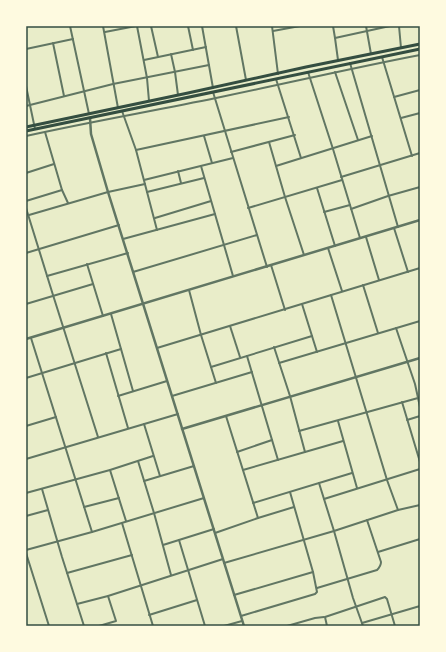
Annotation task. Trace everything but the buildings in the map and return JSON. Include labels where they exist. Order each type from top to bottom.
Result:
[{"type":"main road","points":[[90,116],[149,101],[420,44]]},
{"type":"main road","points":[[26,127],[35,127],[122,111],[420,49]]},
{"type":"main road","points":[[26,131],[35,127]]},
{"type":"street","points":[[70,26],[90,116],[91,134],[244,626]]},
{"type":"street","points":[[103,26],[118,108]]},
{"type":"street","points":[[105,32],[136,26],[144,60],[149,101]]},
{"type":"street","points":[[151,26],[158,57]]},
{"type":"street","points":[[188,26],[193,50]]},
{"type":"street","points":[[202,26],[213,88]]},
{"type":"street","points":[[236,26],[246,80]]},
{"type":"street","points":[[272,26],[278,74]]},
{"type":"street","points":[[273,31],[286,27],[300,26]]},
{"type":"street","points":[[333,26],[338,61]]},
{"type":"street","points":[[366,26],[370,54]]},
{"type":"street","points":[[335,38],[390,26]]},
{"type":"street","points":[[399,26],[401,48]]},
{"type":"street","points":[[26,49],[73,39]]},
{"type":"street","points":[[53,43],[64,96]]},
{"type":"street","points":[[144,60],[206,47]]},
{"type":"street","points":[[171,54],[176,72],[178,96]]},
{"type":"street","points":[[26,136],[420,55]]},
{"type":"street","points":[[382,57],[412,156]]},
{"type":"street","points":[[350,63],[372,136],[408,272]]},
{"type":"street","points":[[26,106],[113,84],[209,65]]},
{"type":"street","points":[[308,72],[360,238]]},
{"type":"street","points":[[335,72],[358,140]]},
{"type":"street","points":[[276,79],[301,158]]},
{"type":"street","points":[[26,86],[35,127]]},
{"type":"street","points":[[394,97],[420,90]]},
{"type":"street","points":[[213,92],[267,267]]},
{"type":"street","points":[[122,111],[136,150],[157,230]]},
{"type":"street","points":[[401,118],[420,113]]},
{"type":"street","points":[[136,150],[289,117]]},
{"type":"street","points":[[45,132],[62,190],[68,203]]},
{"type":"street","points":[[231,152],[294,135]]},
{"type":"street","points":[[204,136],[212,164]]},
{"type":"street","points":[[276,166],[372,136]]},
{"type":"street","points":[[269,142],[304,255]]},
{"type":"street","points":[[341,177],[420,154]]},
{"type":"street","points":[[144,180],[233,158]]},
{"type":"street","points":[[26,173],[54,164]]},
{"type":"street","points":[[200,166],[233,277]]},
{"type":"street","points":[[178,171],[181,183]]},
{"type":"street","points":[[148,192],[204,178]]},
{"type":"street","points":[[248,208],[342,180]]},
{"type":"street","points":[[28,215],[108,192],[145,184]]},
{"type":"street","points":[[351,209],[420,187]]},
{"type":"street","points":[[317,188],[335,246]]},
{"type":"street","points":[[26,201],[62,190]]},
{"type":"street","points":[[154,218],[211,201]]},
{"type":"street","points":[[324,212],[350,204]]},
{"type":"street","points":[[26,208],[98,437]]},
{"type":"street","points":[[123,238],[215,214]]},
{"type":"street","points":[[26,339],[420,220]]},
{"type":"street","points":[[26,253],[119,225]]},
{"type":"street","points":[[133,272],[257,235]]},
{"type":"street","points":[[366,237],[380,280]]},
{"type":"street","points":[[328,248],[342,291]]},
{"type":"street","points":[[47,276],[128,253]]},
{"type":"street","points":[[87,264],[103,316]]},
{"type":"street","points":[[271,265],[285,310]]},
{"type":"street","points":[[157,348],[420,268]]},
{"type":"street","points":[[26,304],[93,284]]},
{"type":"street","points":[[363,285],[378,333]]},
{"type":"street","points":[[189,290],[216,383]]},
{"type":"street","points":[[331,295],[387,480],[398,510]]},
{"type":"street","points":[[302,304],[317,352]]},
{"type":"street","points":[[111,314],[133,391]]},
{"type":"street","points":[[279,363],[420,321]]},
{"type":"street","points":[[230,326],[240,358]]},
{"type":"street","points":[[396,328],[420,407]]},
{"type":"street","points":[[211,367],[312,336]]},
{"type":"street","points":[[31,338],[92,532]]},
{"type":"street","points":[[274,347],[290,396],[305,452]]},
{"type":"street","points":[[26,378],[121,349]]},
{"type":"street","points":[[106,353],[128,428]]},
{"type":"street","points":[[247,356],[278,460]]},
{"type":"street","points":[[182,429],[420,358]]},
{"type":"street","points":[[172,396],[252,372]]},
{"type":"street","points":[[118,396],[167,380]]},
{"type":"street","points":[[299,431],[418,398]]},
{"type":"street","points":[[402,402],[419,453],[420,462]]},
{"type":"street","points":[[26,459],[178,414]]},
{"type":"street","points":[[226,416],[258,518]]},
{"type":"street","points":[[407,420],[420,416]]},
{"type":"street","points":[[26,426],[56,417]]},
{"type":"street","points":[[338,421],[357,488]]},
{"type":"street","points":[[144,424],[160,476]]},
{"type":"street","points":[[237,452],[272,440]]},
{"type":"street","points":[[242,470],[343,441]]},
{"type":"street","points":[[26,493],[110,470],[153,456]]},
{"type":"street","points":[[138,461],[171,575]]},
{"type":"street","points":[[144,480],[194,466]]},
{"type":"street","points":[[324,499],[420,469]]},
{"type":"street","points":[[110,470],[126,521]]},
{"type":"street","points":[[253,503],[352,473]]},
{"type":"street","points":[[319,483],[356,606],[363,624],[420,606]]},
{"type":"street","points":[[42,489],[84,626]]},
{"type":"street","points":[[241,616],[315,594],[317,592],[313,572],[290,492]]},
{"type":"street","points":[[84,507],[119,498]]},
{"type":"street","points":[[49,626],[26,552],[204,498]]},
{"type":"street","points":[[224,563],[334,531],[398,510],[420,505]]},
{"type":"street","points":[[215,533],[294,507]]},
{"type":"street","points":[[26,516],[48,510]]},
{"type":"street","points":[[317,588],[377,570],[381,565],[367,520]]},
{"type":"street","points":[[122,523],[153,626]]},
{"type":"street","points":[[163,545],[214,529]]},
{"type":"street","points":[[378,552],[420,539]]},
{"type":"street","points":[[178,540],[206,626]]},
{"type":"street","points":[[67,573],[132,555]]},
{"type":"street","points":[[77,604],[108,596],[171,575],[223,560]]},
{"type":"street","points":[[234,595],[313,572]]},
{"type":"street","points":[[99,626],[116,622],[108,596]]},
{"type":"street","points":[[286,626],[325,616],[385,597],[387,599],[395,626]]},
{"type":"street","points":[[149,615],[197,600]]},
{"type":"street","points":[[325,616],[327,626]]},
{"type":"street","points":[[224,626],[242,621]]}]
